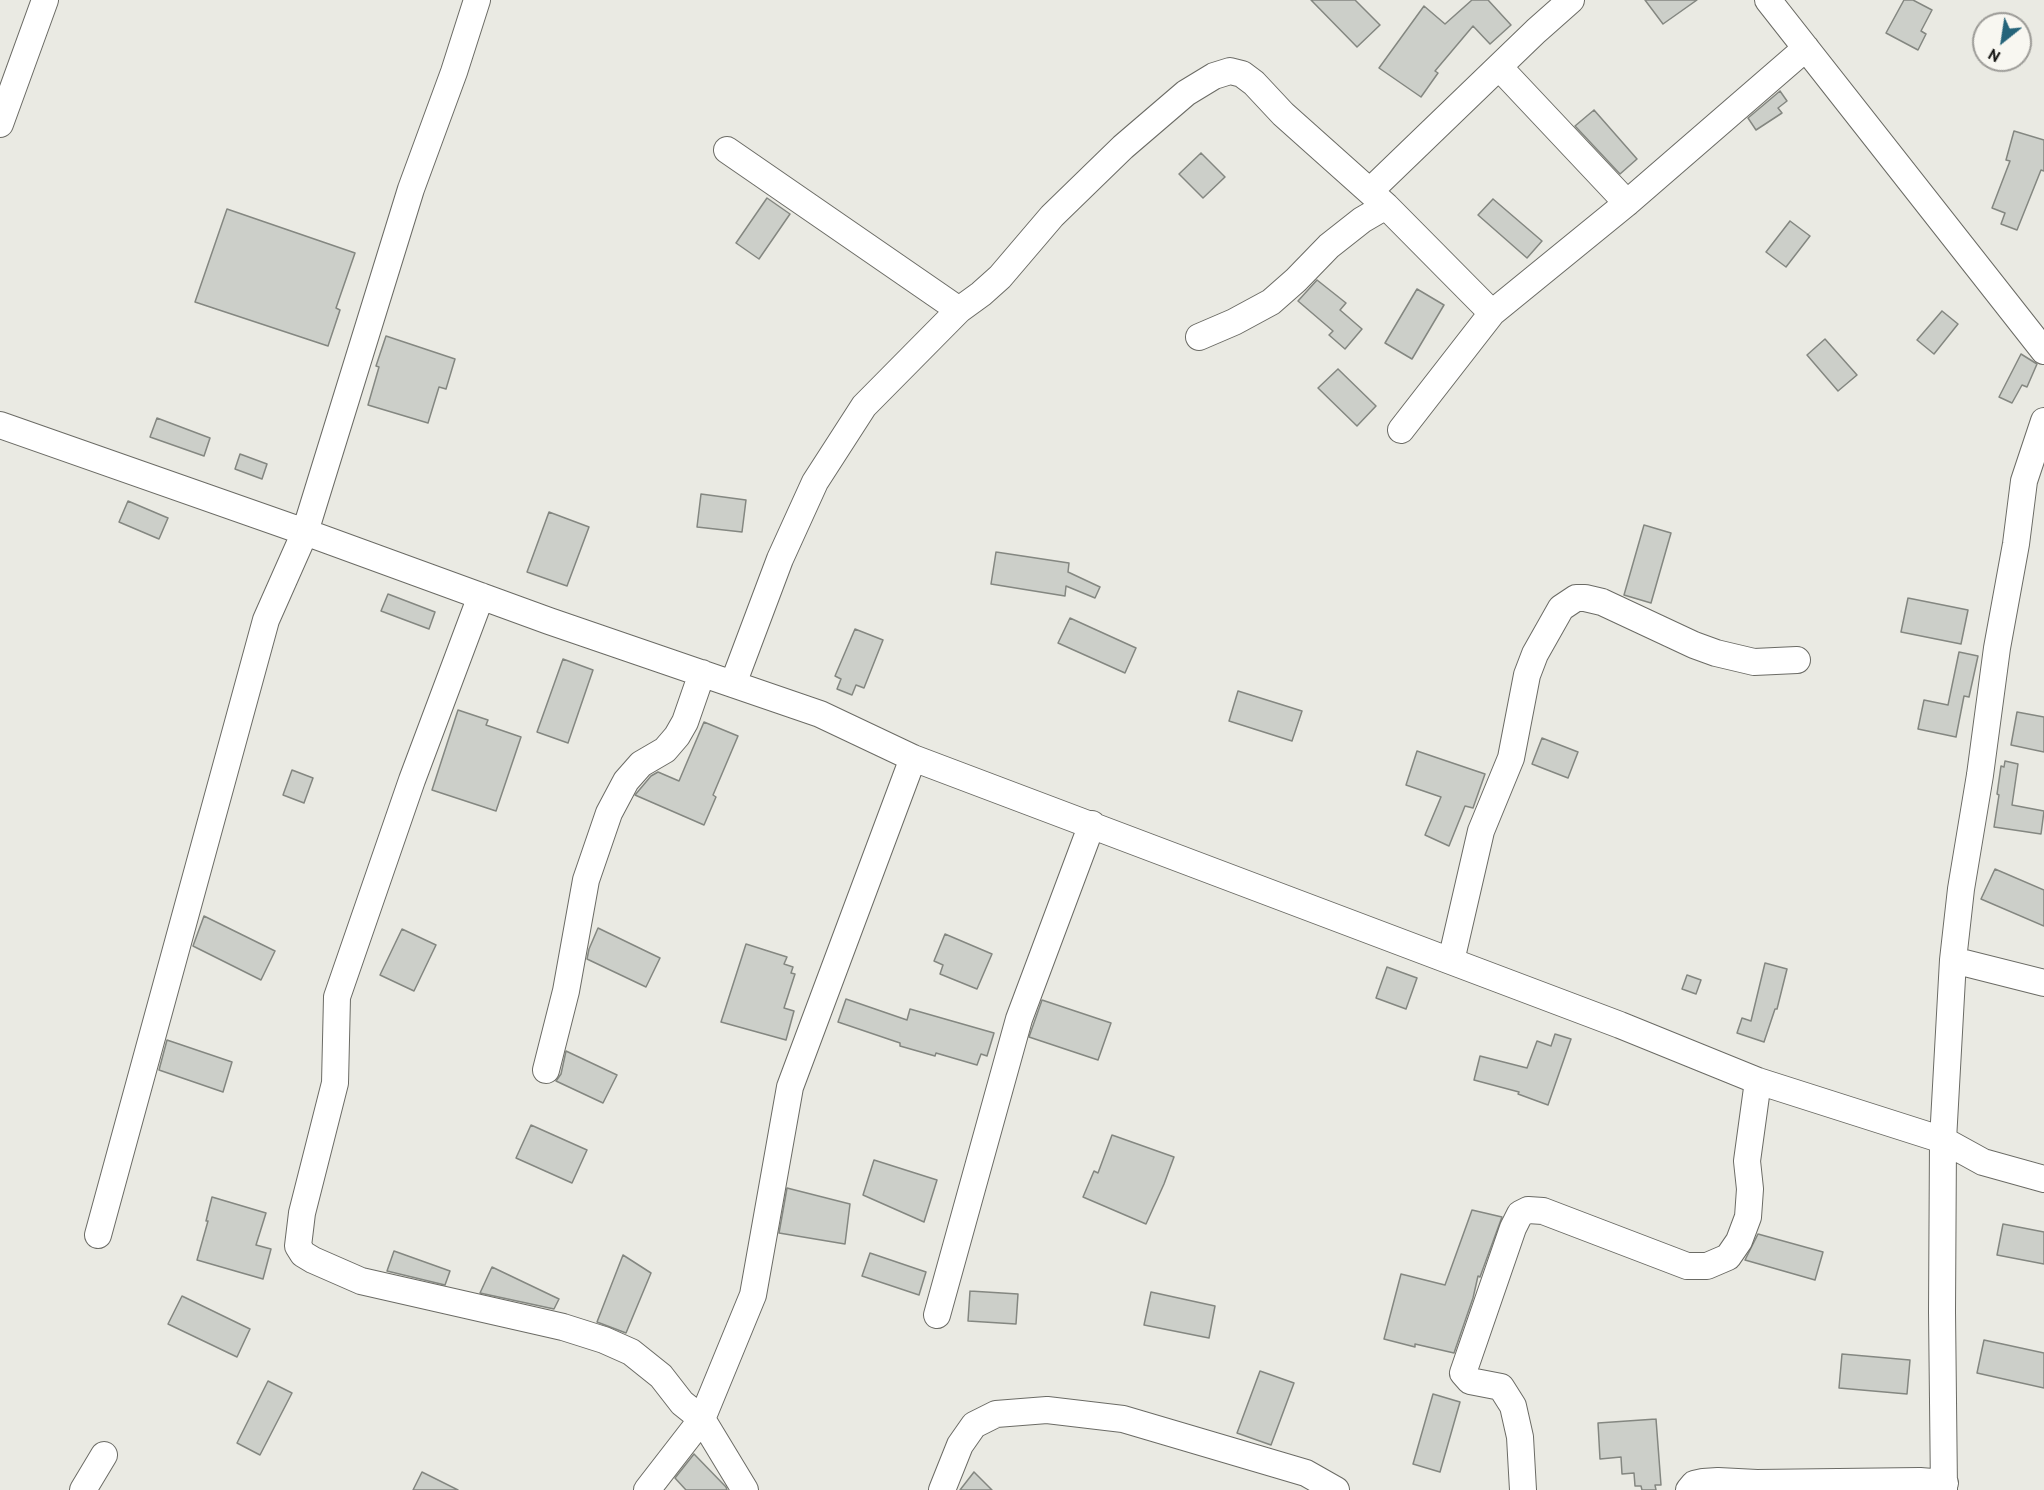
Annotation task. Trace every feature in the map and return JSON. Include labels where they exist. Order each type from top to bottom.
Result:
[{"type":"street","points":[[0,124],[45,0]]},
{"type":"street","points":[[98,1235],[266,620],[305,532],[411,189],[454,72],[477,0]]},
{"type":"street","points":[[1199,337],[1234,322],[1271,302],[1296,280],[1329,246],[1362,220],[1378,199],[1499,67],[1571,0]]},
{"type":"street","points":[[1768,0],[2044,351]]},
{"type":"street","points":[[1401,430],[1491,313],[1627,203],[1806,48]]},
{"type":"street","points":[[1499,67],[1627,203]]},
{"type":"street","points":[[734,684],[780,559],[815,482],[864,406],[959,310],[1000,278],[1052,216],[1123,147],[1186,93],[1214,76],[1230,71],[1242,74],[1254,83],[1283,114],[1378,199],[1491,313]]},
{"type":"street","points":[[727,150],[959,310]]},
{"type":"street","points":[[1689,1490],[1694,1484],[1718,1481],[1757,1483],[1920,1481],[1945,1487],[1942,1311],[1943,1140],[1953,960],[1961,889],[2024,481],[2044,421]]},
{"type":"street","points":[[0,425],[820,714],[913,758],[1451,960],[1758,1081],[1943,1140],[1983,1162],[2044,1179]]},
{"type":"street","points":[[481,596],[412,780],[337,997],[335,1083],[302,1213],[298,1246],[303,1254],[313,1260],[361,1281],[563,1327],[604,1340],[631,1352],[661,1376],[682,1403],[702,1419],[745,1490]]},
{"type":"street","points":[[1451,960],[1482,831],[1511,759],[1527,675],[1535,654],[1560,608],[1576,598],[1585,598],[1602,602],[1716,653],[1754,662],[1797,660]]},
{"type":"street","points":[[546,1070],[566,991],[586,880],[609,813],[626,781],[641,764],[665,750],[677,736],[685,722],[702,673]]},
{"type":"street","points":[[647,1490],[702,1419],[753,1295],[790,1087],[913,758]]},
{"type":"street","points":[[937,1315],[1019,1019],[1092,824]]},
{"type":"street","points":[[1953,960],[2044,983]]},
{"type":"street","points":[[1523,1490],[1520,1437],[1513,1406],[1501,1387],[1470,1381],[1463,1373],[1513,1228],[1521,1214],[1528,1210],[1543,1210],[1687,1266],[1707,1266],[1728,1257],[1739,1241],[1748,1217],[1750,1189],[1747,1161],[1758,1081]]},
{"type":"street","points":[[942,1490],[960,1445],[974,1425],[996,1414],[1047,1410],[1124,1419],[1306,1473],[1336,1490]]},
{"type":"street","points":[[83,1490],[104,1455]]},
{"type":"building","points":[[1311,0],[1355,0],[1380,25],[1357,47]]},
{"type":"building","points":[[1472,0],[1488,0],[1511,25],[1490,44],[1473,26],[1435,71],[1438,73],[1421,97],[1379,68],[1424,6],[1445,24]]},
{"type":"building","points":[[1645,0],[1697,0],[1663,24]]},
{"type":"building","points":[[1904,0],[1913,0],[1932,10],[1921,31],[1926,34],[1918,50],[1886,33]]},
{"type":"building","points":[[1780,91],[1787,101],[1778,108],[1782,113],[1756,130],[1748,118]]},
{"type":"building","points":[[1594,110],[1637,159],[1620,174],[1575,126]]},
{"type":"building","points":[[2014,131],[2044,140],[2044,171],[2041,170],[2017,230],[2001,224],[2005,213],[1992,208],[2010,161],[2006,160]]},
{"type":"building","points":[[1201,153],[1225,177],[1203,198],[1179,174]]},
{"type":"building","points":[[767,198],[790,214],[759,259],[736,243]]},
{"type":"building","points":[[1493,199],[1542,241],[1527,258],[1478,215]]},
{"type":"building","points":[[227,209],[355,253],[336,308],[340,310],[328,346],[195,302]]},
{"type":"building","points":[[1790,221],[1810,236],[1786,267],[1766,252]]},
{"type":"building","points":[[1317,280],[1346,303],[1340,310],[1362,329],[1345,349],[1329,335],[1333,331],[1298,301]]},
{"type":"building","points":[[1417,289],[1444,305],[1412,359],[1385,343]]},
{"type":"building","points":[[1942,311],[1958,324],[1934,354],[1917,340]]},
{"type":"building","points":[[386,336],[455,359],[446,389],[439,387],[428,423],[368,405],[379,367],[376,366]]},
{"type":"building","points":[[1825,339],[1857,375],[1838,391],[1807,355]]},
{"type":"building","points":[[2021,354],[2037,364],[2027,387],[2022,385],[2012,403],[1999,397]]},
{"type":"building","points":[[1338,369],[1376,406],[1357,426],[1318,388]]},
{"type":"building","points":[[157,418],[210,438],[204,456],[150,437]]},
{"type":"building","points":[[240,454],[267,464],[262,479],[235,469]]},
{"type":"building","points":[[701,494],[746,500],[742,532],[697,527]]},
{"type":"building","points":[[128,501],[168,518],[159,539],[119,522]]},
{"type":"building","points":[[549,512],[589,527],[567,586],[527,572]]},
{"type":"building","points":[[1644,525],[1671,533],[1651,603],[1624,595]]},
{"type":"building","points":[[996,552],[1069,563],[1068,572],[1100,587],[1095,598],[1066,586],[1065,596],[991,584]]},
{"type":"building","points":[[388,594],[435,612],[429,629],[381,611]]},
{"type":"building","points":[[1908,598],[1968,610],[1961,644],[1901,632]]},
{"type":"building","points":[[1070,618],[1136,648],[1125,673],[1058,643]]},
{"type":"building","points":[[855,629],[883,640],[864,688],[856,685],[852,695],[837,689],[841,679],[835,676]]},
{"type":"building","points":[[1959,652],[1978,656],[1969,697],[1964,696],[1956,737],[1918,729],[1924,700],[1948,705]]},
{"type":"building","points":[[563,659],[593,670],[568,743],[537,732]]},
{"type":"building","points":[[1238,691],[1302,711],[1292,741],[1229,721]]},
{"type":"building","points":[[458,710],[488,720],[486,725],[521,737],[496,811],[432,790]]},
{"type":"building","points":[[2017,712],[2044,717],[2044,752],[2011,745]]},
{"type":"building","points":[[704,722],[738,736],[713,795],[716,797],[704,825],[635,795],[651,776],[658,772],[679,781]]},
{"type":"building","points":[[1542,738],[1578,752],[1568,778],[1532,764]]},
{"type":"building","points":[[1417,751],[1485,774],[1473,808],[1465,806],[1449,846],[1425,835],[1441,797],[1406,785]]},
{"type":"building","points":[[2005,761],[2018,764],[2012,805],[2044,811],[2041,834],[1994,827],[2001,766],[2004,767]]},
{"type":"building","points":[[292,770],[313,778],[304,803],[283,795]]},
{"type":"building","points":[[1995,869],[2044,890],[2044,926],[1981,899]]},
{"type":"building","points":[[204,916],[275,951],[261,980],[193,946]]},
{"type":"building","points":[[598,928],[660,958],[646,987],[587,959]]},
{"type":"building","points":[[402,929],[436,945],[414,991],[380,975]]},
{"type":"building","points":[[945,934],[992,954],[977,989],[940,974],[943,965],[934,961]]},
{"type":"building","points":[[746,944],[787,957],[784,964],[793,967],[791,973],[795,974],[784,1008],[794,1011],[786,1040],[721,1022]]},
{"type":"building","points":[[1765,963],[1787,969],[1777,1009],[1775,1009],[1764,1042],[1737,1033],[1742,1018],[1751,1021]]},
{"type":"building","points":[[1387,967],[1417,978],[1406,1009],[1376,998]]},
{"type":"building","points":[[1687,975],[1701,980],[1696,994],[1682,989]]},
{"type":"building","points":[[846,999],[907,1020],[910,1009],[994,1033],[987,1056],[981,1054],[977,1065],[936,1053],[935,1056],[900,1046],[900,1043],[838,1022]]},
{"type":"building","points":[[1042,1000],[1111,1023],[1098,1060],[1029,1037]]},
{"type":"building","points":[[1555,1034],[1571,1039],[1548,1105],[1518,1094],[1519,1092],[1474,1080],[1480,1056],[1527,1068],[1537,1041],[1551,1046]]},
{"type":"building","points":[[167,1040],[232,1062],[223,1092],[159,1070]]},
{"type":"building","points":[[566,1051],[617,1075],[603,1103],[556,1081],[561,1074]]},
{"type":"building","points":[[531,1125],[587,1150],[572,1183],[516,1158]]},
{"type":"building","points":[[1112,1135],[1174,1157],[1146,1224],[1083,1197],[1094,1171],[1098,1173]]},
{"type":"building","points":[[874,1160],[937,1180],[924,1222],[863,1195]]},
{"type":"building","points":[[787,1188],[850,1204],[845,1244],[779,1233]]},
{"type":"building","points":[[212,1197],[266,1213],[256,1245],[271,1249],[263,1279],[197,1260]]},
{"type":"building","points":[[1472,1210],[1502,1217],[1480,1277],[1478,1276],[1454,1353],[1384,1339],[1401,1274],[1445,1285]]},
{"type":"building","points":[[2003,1224],[2044,1232],[2044,1264],[1997,1255]]},
{"type":"building","points":[[1758,1234],[1823,1252],[1815,1280],[1745,1260]]},
{"type":"building","points":[[394,1251],[450,1271],[445,1285],[387,1271]]},
{"type":"building","points":[[870,1253],[926,1272],[919,1295],[862,1276]]},
{"type":"building","points":[[623,1255],[651,1273],[626,1333],[597,1322]]},
{"type":"building","points":[[492,1267],[559,1299],[554,1309],[480,1293]]},
{"type":"building","points":[[970,1291],[1018,1294],[1016,1324],[968,1321]]},
{"type":"building","points":[[1151,1292],[1215,1306],[1209,1338],[1144,1325]]},
{"type":"building","points":[[182,1296],[250,1329],[237,1357],[168,1324]]},
{"type":"building","points":[[1984,1340],[2044,1353],[2044,1388],[1977,1373]]},
{"type":"building","points":[[1842,1354],[1910,1360],[1907,1394],[1839,1388]]},
{"type":"building","points":[[1260,1371],[1294,1383],[1271,1445],[1237,1433]]},
{"type":"building","points":[[268,1381],[292,1393],[260,1455],[237,1443]]},
{"type":"building","points":[[1433,1394],[1460,1402],[1440,1472],[1413,1464]]},
{"type":"building","points":[[1656,1419],[1661,1485],[1655,1485],[1656,1490],[1642,1490],[1641,1486],[1635,1486],[1634,1473],[1622,1474],[1621,1457],[1600,1459],[1598,1423]]},
{"type":"building","points":[[694,1454],[727,1490],[686,1490],[675,1478]]},
{"type":"building","points":[[422,1472],[458,1490],[413,1490]]},
{"type":"building","points":[[974,1472],[992,1490],[960,1490]]}]
